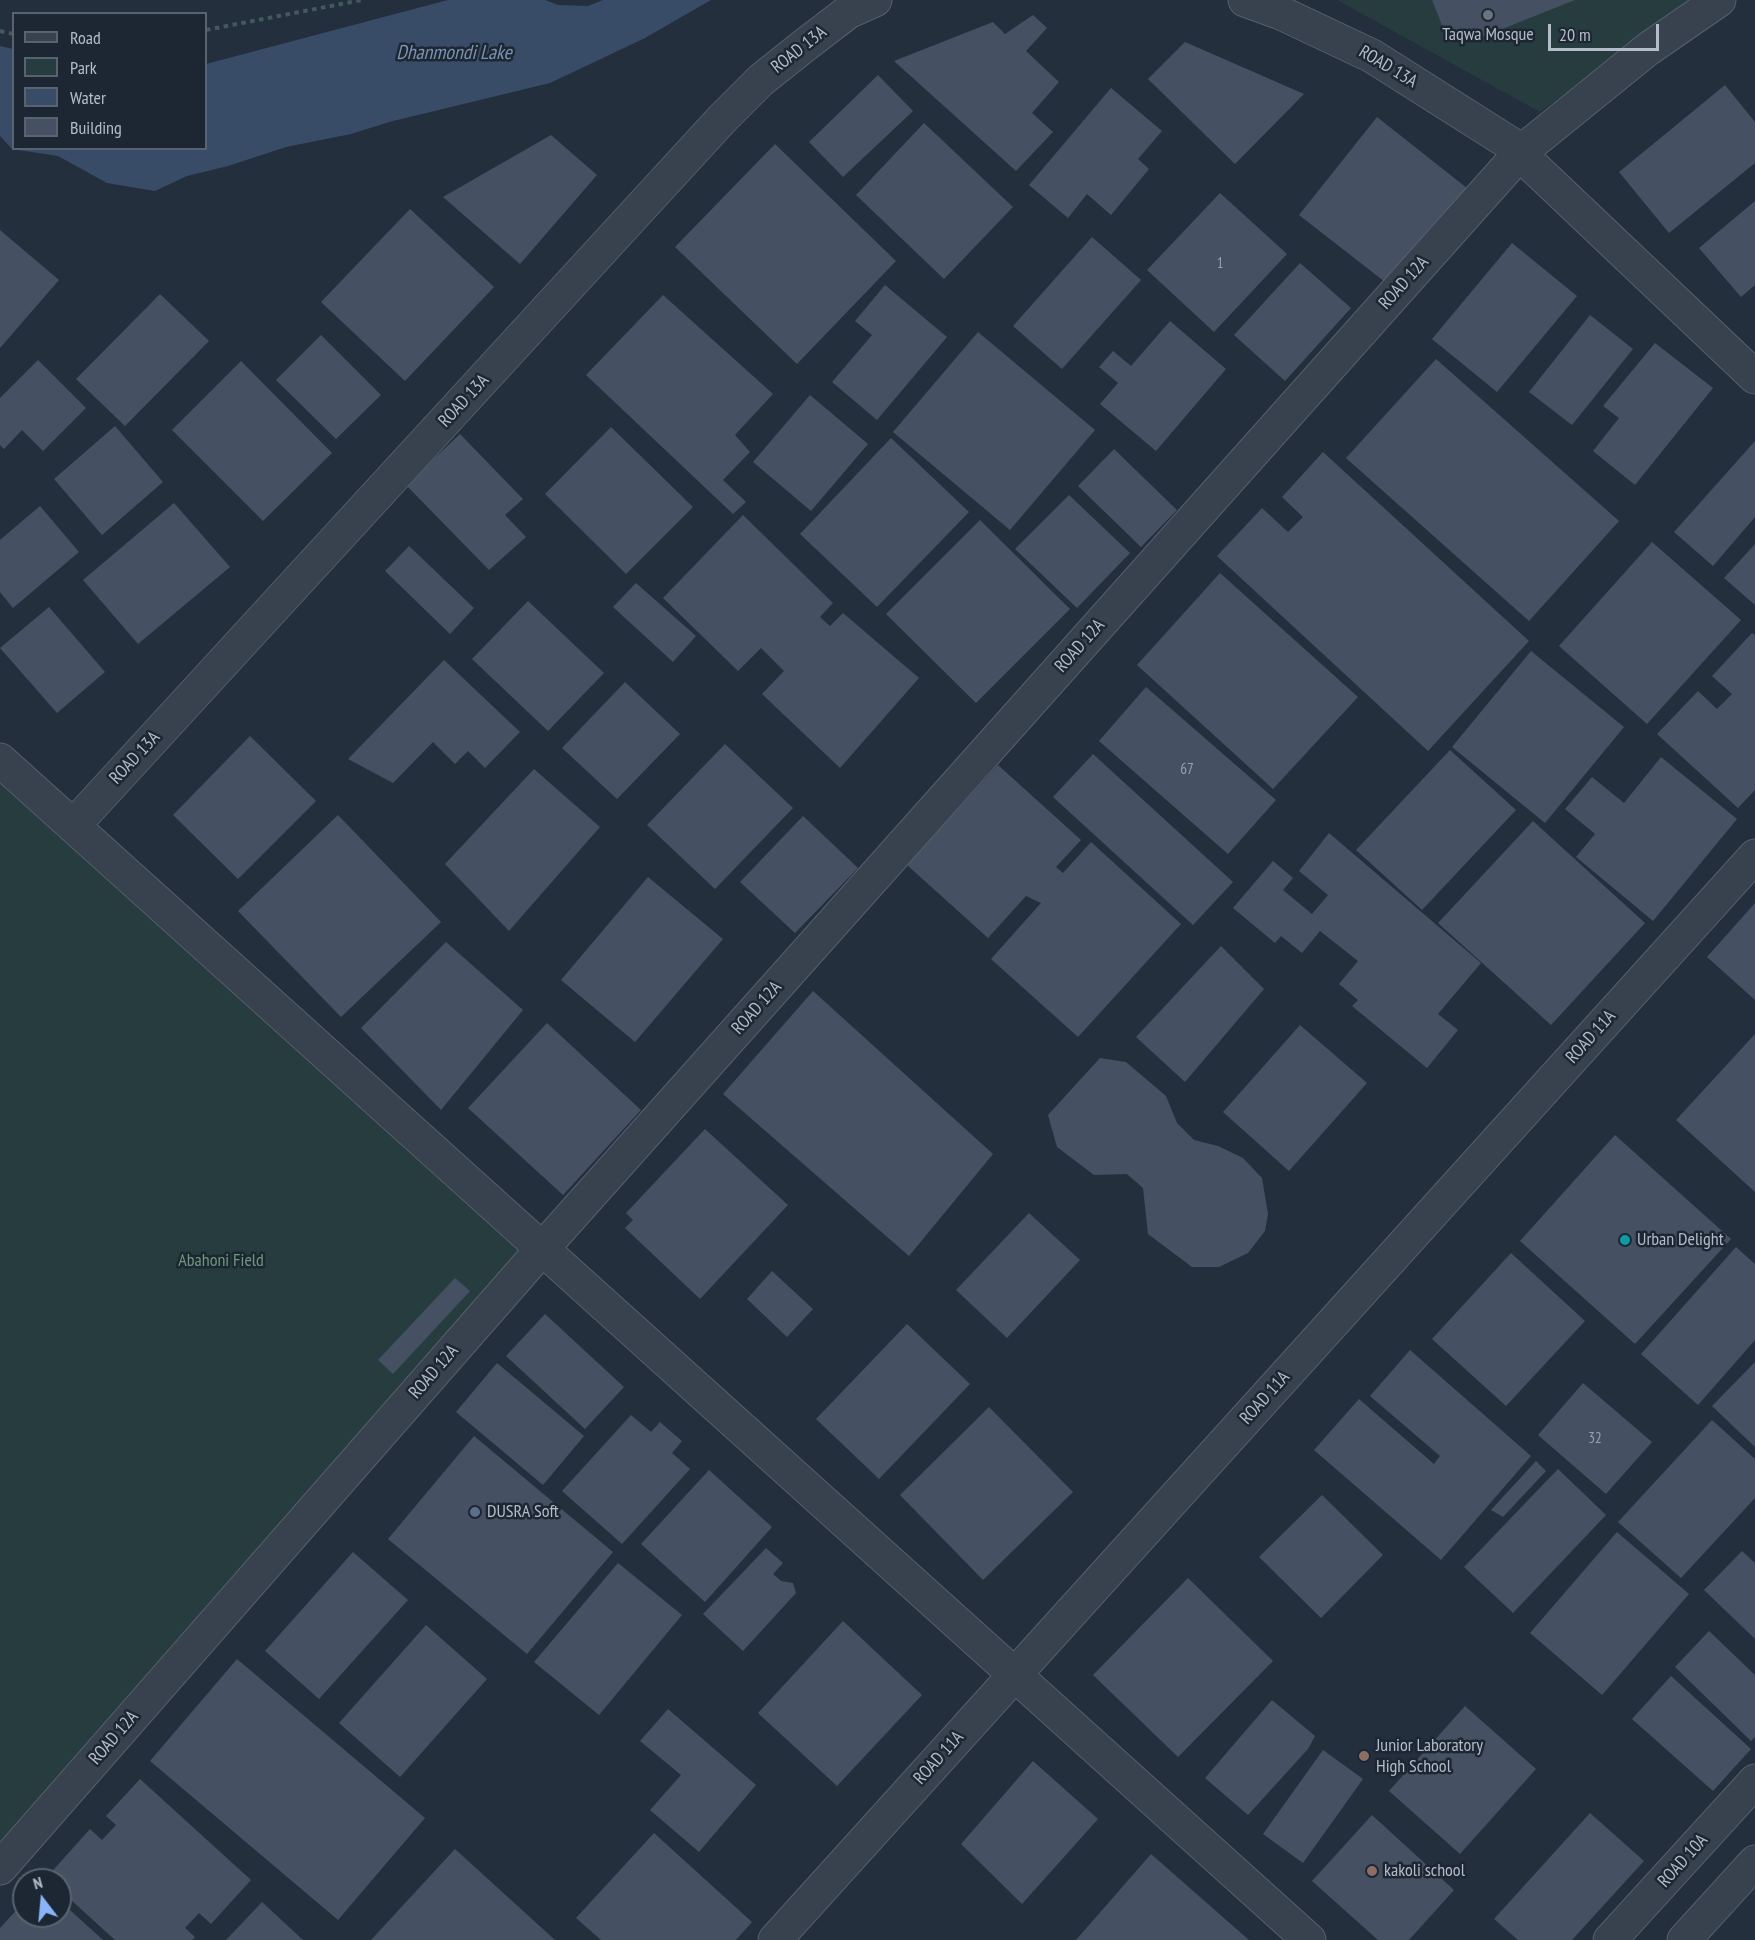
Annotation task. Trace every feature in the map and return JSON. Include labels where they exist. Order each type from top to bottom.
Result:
[{"type":"street","name":"ROAD 13A","points":[[73,826],[730,111],[761,80],[848,12],[875,0]]},
{"type":"street","name":"ROAD 13A","points":[[1245,0],[1281,13],[1372,56],[1521,153]]},
{"type":"street","name":"ROAD 12A","points":[[0,1868],[542,1249],[1521,153],[1648,49],[1719,0]]},
{"type":"street","points":[[1521,153],[1755,377]]},
{"type":"street","points":[[0,760],[1309,1940]]},
{"type":"street","name":"ROAD 11A","points":[[775,1940],[1755,856]]},
{"type":"street","name":"ROAD 10A","points":[[1610,1940],[1755,1781]]},
{"type":"street","points":[[1684,1940],[1755,1862]]},
{"type":"path","points":[[207,30],[362,0]]},
{"type":"green space","points":[[1337,0],[1698,0],[1540,112]]},
{"type":"green space","name":"Abahoni Field","points":[[0,765],[530,1244],[0,1846]]},
{"type":"water","name":"Dhanmondi Lake","points":[[448,0],[545,0],[558,5],[588,6],[603,0],[711,0],[645,38],[550,83],[389,122],[351,134],[286,147],[228,166],[187,176],[155,191],[107,183],[58,156],[19,150],[207,150],[207,64]]},
{"type":"water","name":"Dhanmondi Lake","points":[[0,46],[12,49],[12,149],[0,136]]},
{"type":"building","name":"Taqwa Mosque","points":[[1432,0],[1575,0],[1482,37],[1480,30],[1449,43]]},
{"type":"building","points":[[1033,15],[1047,28],[1026,51],[1059,82],[1032,113],[1053,132],[1016,171],[894,61],[993,22],[1005,34]]},
{"type":"building","points":[[1185,42],[1304,94],[1235,164],[1148,79]]},
{"type":"building","points":[[878,75],[913,111],[843,177],[809,142]]},
{"type":"building","points":[[1725,85],[1755,122],[1755,163],[1669,233],[1619,172]]},
{"type":"building","points":[[1111,88],[1162,131],[1138,159],[1149,169],[1111,215],[1087,194],[1068,218],[1029,185]]},
{"type":"building","points":[[1377,117],[1472,192],[1394,289],[1299,215]]},
{"type":"building","points":[[924,123],[1013,207],[944,279],[856,195]]},
{"type":"building","points":[[551,135],[597,175],[520,264],[443,197]]},
{"type":"building","points":[[775,144],[896,261],[797,364],[675,247]]},
{"type":"building","points":[[1220,193],[1287,254],[1214,332],[1147,270]]},
{"type":"building","points":[[1755,201],[1755,285],[1741,297],[1699,248]]},
{"type":"building","points":[[410,209],[494,287],[405,381],[321,302]]},
{"type":"building","points":[[0,230],[59,280],[0,348]]},
{"type":"building","points":[[1092,237],[1141,280],[1062,369],[1013,326]]},
{"type":"building","points":[[1512,243],[1577,296],[1497,392],[1432,339]]},
{"type":"building","points":[[1300,263],[1351,308],[1285,381],[1234,335]]},
{"type":"building","points":[[885,285],[947,337],[877,420],[832,382],[872,335],[855,321]]},
{"type":"building","points":[[160,294],[209,341],[125,426],[76,379]]},
{"type":"building","points":[[663,295],[773,394],[735,435],[750,452],[723,480],[746,502],[733,514],[586,375]]},
{"type":"building","points":[[1590,315],[1633,349],[1572,425],[1529,392]]},
{"type":"building","points":[[1170,321],[1226,369],[1156,451],[1100,404],[1118,383],[1099,367],[1113,351],[1131,366]]},
{"type":"building","points":[[978,332],[1095,430],[1010,530],[893,432]]},
{"type":"building","points":[[321,335],[381,395],[336,439],[276,380]]},
{"type":"building","points":[[1655,343],[1713,388],[1635,485],[1593,451],[1619,418],[1603,406]]},
{"type":"building","points":[[1436,359],[1619,521],[1529,621],[1346,458]]},
{"type":"building","points":[[38,360],[86,408],[43,451],[22,430],[4,449],[0,445],[0,398]]},
{"type":"building","points":[[241,361],[332,453],[263,521],[172,430]]},
{"type":"building","points":[[810,395],[868,444],[811,511],[753,462]]},
{"type":"building","points":[[115,426],[163,482],[102,535],[54,479]]},
{"type":"building","points":[[611,427],[693,507],[626,574],[545,494]]},
{"type":"building","points":[[460,434],[523,499],[505,515],[526,537],[489,570],[406,485]]},
{"type":"building","points":[[891,438],[969,512],[877,607],[800,534]]},
{"type":"building","points":[[1755,441],[1755,517],[1713,566],[1674,532]]},
{"type":"building","points":[[1114,449],[1177,510],[1141,547],[1078,486]]},
{"type":"building","points":[[1323,452],[1529,641],[1428,751],[1217,556],[1262,508],[1288,532],[1303,517],[1282,497]]},
{"type":"building","points":[[1069,495],[1130,553],[1077,608],[1015,549]]},
{"type":"building","points":[[174,503],[230,567],[138,644],[83,580]]},
{"type":"building","points":[[40,506],[79,552],[13,608],[0,592],[0,540]]},
{"type":"building","points":[[743,515],[833,603],[820,617],[830,626],[843,613],[919,678],[840,768],[762,694],[784,671],[761,648],[738,671],[663,598]]},
{"type":"building","points":[[980,520],[1070,609],[976,703],[886,614]]},
{"type":"building","points":[[1652,542],[1741,620],[1647,724],[1559,646]]},
{"type":"building","points":[[1755,544],[1755,605],[1724,578]]},
{"type":"building","points":[[409,546],[474,608],[450,634],[385,571]]},
{"type":"building","points":[[1220,573],[1358,697],[1273,789],[1137,665]]},
{"type":"building","points":[[636,583],[696,636],[673,662],[613,607]]},
{"type":"building","points":[[528,601],[604,673],[548,731],[472,659]]},
{"type":"building","points":[[49,607],[105,672],[57,713],[0,648]]},
{"type":"building","points":[[1752,633],[1755,635],[1755,790],[1738,808],[1657,734],[1698,691],[1717,709],[1732,694],[1712,676]]},
{"type":"building","points":[[1531,651],[1624,727],[1545,823],[1452,747]]},
{"type":"building","points":[[444,660],[520,732],[485,768],[468,751],[455,764],[433,742],[393,783],[348,759]]},
{"type":"building","points":[[625,682],[680,734],[617,799],[562,748]]},
{"type":"building","points":[[1146,687],[1276,800],[1228,854],[1099,741]]},
{"type":"building","points":[[250,736],[316,801],[238,879],[173,815]]},
{"type":"building","points":[[725,744],[793,808],[715,889],[647,825]]},
{"type":"building","points":[[1450,750],[1516,810],[1422,910],[1356,850]]},
{"type":"building","points":[[1093,754],[1233,882],[1193,925],[1053,797]]},
{"type":"building","points":[[1661,757],[1737,819],[1653,921],[1576,857],[1595,834],[1565,809],[1592,777],[1624,803]]},
{"type":"building","points":[[998,765],[1081,840],[1056,867],[1063,873],[1091,842],[1181,924],[1078,1037],[991,959],[1041,903],[1026,896],[988,938],[907,865]]},
{"type":"building","points":[[534,769],[600,827],[509,931],[445,864]]},
{"type":"building","points":[[338,815],[441,922],[341,1017],[238,911]]},
{"type":"building","points":[[803,816],[858,868],[795,933],[740,882]]},
{"type":"building","points":[[1533,821],[1645,923],[1551,1025],[1438,923]]},
{"type":"building","points":[[1329,833],[1481,963],[1438,1014],[1458,1030],[1427,1068],[1352,1006],[1358,1000],[1339,984],[1358,961],[1320,931],[1302,953],[1281,936],[1275,943],[1233,908],[1273,861],[1293,878],[1283,890],[1312,914],[1328,895],[1299,871]]},
{"type":"building","points":[[648,877],[723,939],[635,1042],[561,980]]},
{"type":"building","points":[[1755,903],[1755,1000],[1707,957]]},
{"type":"building","points":[[446,942],[523,1010],[441,1110],[361,1028]]},
{"type":"building","points":[[1221,946],[1264,989],[1185,1082],[1136,1037]]},
{"type":"building","points":[[813,991],[993,1154],[909,1256],[723,1094]]},
{"type":"building","points":[[547,1023],[641,1110],[563,1195],[468,1108]]},
{"type":"building","points":[[1300,1025],[1367,1083],[1289,1171],[1223,1112]]},
{"type":"building","points":[[1755,1034],[1755,1192],[1676,1120]]},
{"type":"building","points":[[1100,1058],[1126,1062],[1166,1096],[1177,1123],[1194,1140],[1218,1146],[1243,1158],[1262,1178],[1268,1214],[1265,1231],[1248,1253],[1219,1267],[1192,1267],[1148,1234],[1143,1188],[1127,1174],[1094,1175],[1057,1147],[1048,1115]]},
{"type":"building","points":[[705,1129],[788,1205],[700,1299],[625,1228],[633,1220],[626,1213]]},
{"type":"building","name":"Urban Delight","points":[[1615,1135],[1731,1239],[1635,1344],[1520,1241]]},
{"type":"building","points":[[1029,1213],[1080,1260],[1007,1338],[956,1290]]},
{"type":"building","name":"Urban Delight","points":[[1736,1247],[1755,1264],[1755,1340],[1698,1405],[1641,1354]]},
{"type":"building","points":[[1511,1253],[1585,1321],[1506,1406],[1432,1339]]},
{"type":"building","points":[[772,1271],[813,1309],[787,1337],[747,1299]]},
{"type":"building","points":[[455,1278],[470,1291],[393,1374],[378,1360]]},
{"type":"building","points":[[545,1314],[624,1387],[585,1429],[506,1356]]},
{"type":"building","points":[[907,1324],[970,1384],[879,1479],[816,1419]]},
{"type":"building","points":[[1410,1350],[1531,1456],[1441,1560],[1314,1450],[1359,1399],[1434,1464],[1440,1456],[1370,1396]]},
{"type":"building","points":[[1755,1362],[1755,1447],[1712,1406]]},
{"type":"building","points":[[497,1363],[584,1436],[543,1485],[456,1412]]},
{"type":"building","points":[[1583,1383],[1652,1442],[1606,1494],[1538,1435]]},
{"type":"building","points":[[989,1407],[1073,1492],[983,1580],[900,1495]]},
{"type":"building","points":[[631,1415],[651,1432],[660,1422],[682,1441],[672,1453],[690,1469],[622,1544],[562,1491]]},
{"type":"building","points":[[1712,1420],[1755,1459],[1755,1498],[1681,1578],[1618,1522]]},
{"type":"building","points":[[474,1436],[613,1552],[527,1654],[388,1539]]},
{"type":"building","points":[[1536,1461],[1546,1471],[1503,1517],[1491,1510]]},
{"type":"building","points":[[1558,1469],[1606,1515],[1513,1613],[1464,1567]]},
{"type":"building","points":[[709,1470],[772,1527],[705,1602],[641,1544]]},
{"type":"building","points":[[1322,1495],[1383,1555],[1321,1618],[1259,1557]]},
{"type":"building","points":[[1617,1532],[1689,1594],[1602,1695],[1530,1633]]},
{"type":"building","points":[[766,1548],[783,1563],[773,1574],[781,1581],[793,1583],[796,1593],[743,1651],[703,1614]]},
{"type":"building","points":[[1742,1551],[1755,1563],[1755,1639],[1704,1590]]},
{"type":"building","points":[[353,1552],[408,1600],[319,1699],[265,1651]]},
{"type":"building","points":[[618,1563],[682,1615],[599,1715],[534,1662]]},
{"type":"building","points":[[1188,1578],[1273,1661],[1178,1757],[1093,1675]]},
{"type":"building","points":[[843,1621],[922,1695],[837,1786],[758,1713]]},
{"type":"building","points":[[426,1625],[487,1679],[400,1777],[339,1723]]},
{"type":"building","points":[[1709,1631],[1755,1675],[1755,1737],[1751,1741],[1675,1667]]},
{"type":"building","points":[[237,1659],[425,1818],[338,1920],[150,1761]]},
{"type":"building","points":[[1671,1676],[1751,1749],[1713,1791],[1632,1719]]},
{"type":"building","points":[[1272,1700],[1315,1736],[1308,1749],[1248,1815],[1205,1778]]},
{"type":"building","points":[[1465,1706],[1536,1769],[1460,1854],[1389,1791]]},
{"type":"building","points":[[668,1709],[756,1785],[699,1852],[650,1810],[681,1775],[640,1741]]},
{"type":"building","points":[[1323,1750],[1363,1779],[1303,1863],[1263,1834]]},
{"type":"building","points":[[1033,1761],[1098,1819],[1022,1904],[961,1844]]},
{"type":"building","points":[[140,1779],[251,1880],[211,1924],[199,1913],[185,1928],[195,1937],[192,1940],[115,1940],[72,1901],[72,1868],[55,1868],[90,1829],[102,1840],[116,1825],[106,1816]]},
{"type":"building","points":[[1590,1813],[1644,1861],[1572,1940],[1518,1940],[1494,1919]]},
{"type":"building","points":[[1372,1815],[1454,1890],[1409,1940],[1378,1940],[1312,1881]]},
{"type":"building","points":[[654,1833],[752,1922],[736,1940],[601,1940],[576,1918]]},
{"type":"building","points":[[455,1849],[555,1940],[371,1940]]},
{"type":"building","points":[[1151,1854],[1249,1940],[1076,1940]]},
{"type":"building","points":[[262,1902],[303,1940],[226,1940]]},
{"type":"building","points":[[72,1912],[103,1940],[0,1940],[0,1928],[12,1915],[12,1928],[72,1928]]},
{"type":"place","name":"Taqwa Mosque","points":[[1488,15]]},
{"type":"place","name":"Urban Delight","points":[[1625,1240]]},
{"type":"place","name":"DUSRA Soft","points":[[475,1512]]},
{"type":"place","name":"Junior Laboratory High School","points":[[1364,1756]]},
{"type":"place","name":"kakoli school","points":[[1372,1871]]}]
